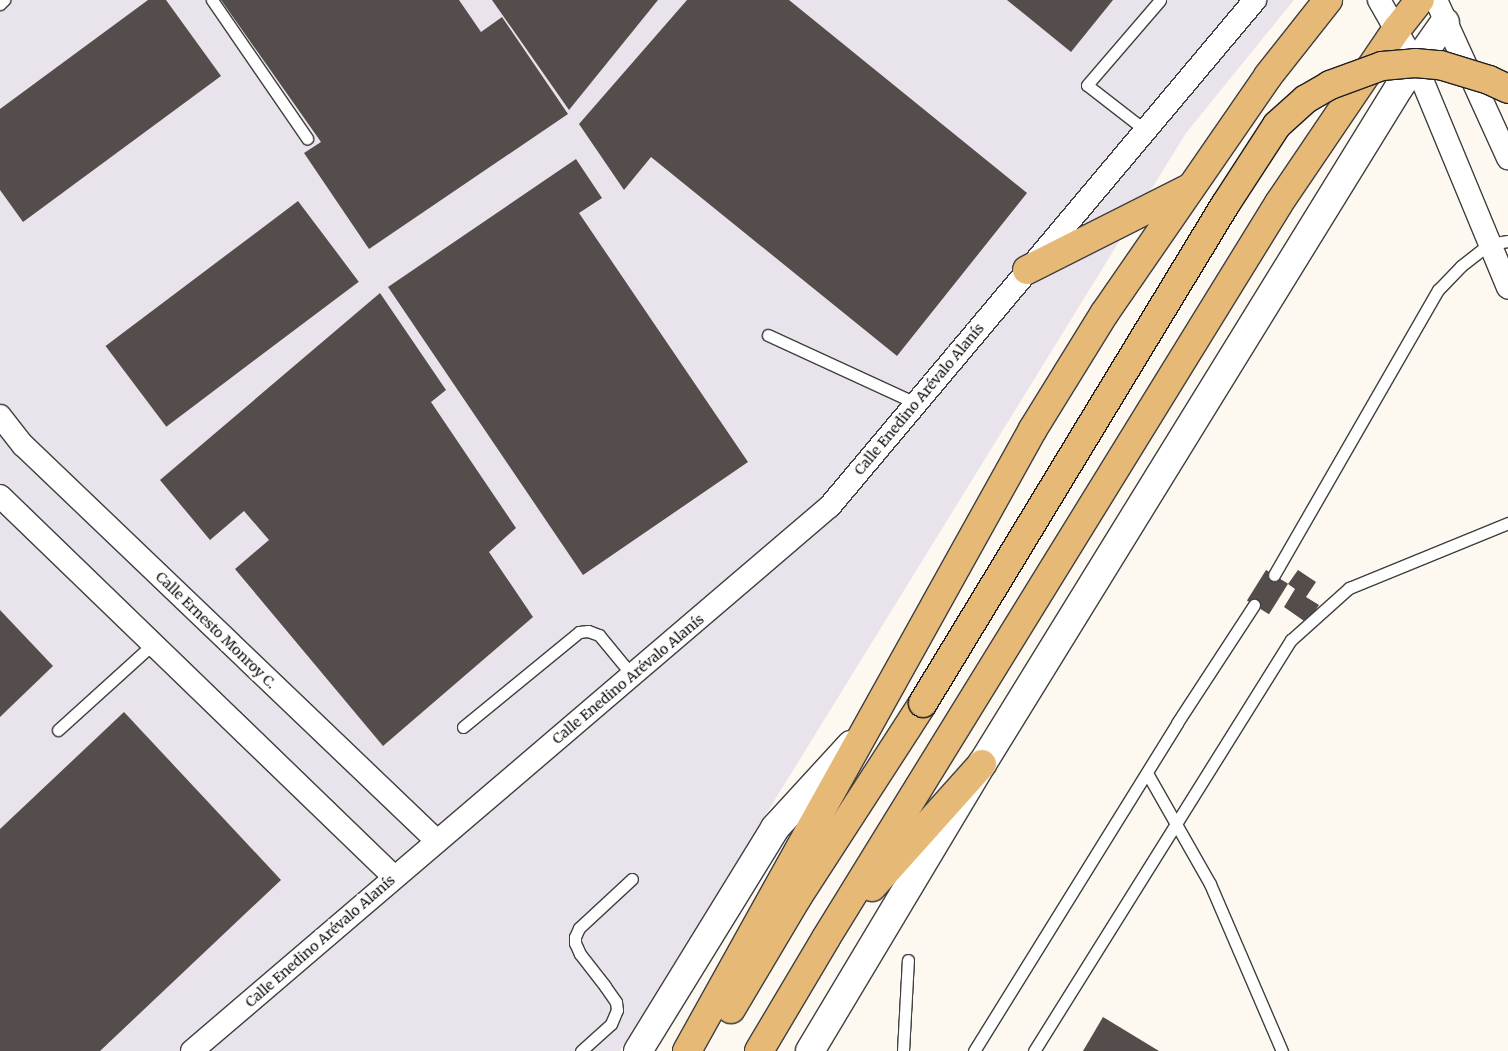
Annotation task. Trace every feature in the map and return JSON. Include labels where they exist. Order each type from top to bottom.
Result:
[{"type":"main road","points":[[687,1051],[1033,429],[1104,314],[1192,186],[1268,76],[1328,0]]},
{"type":"main road","points":[[759,1051],[826,938],[1279,203],[1397,29],[1420,0]]},
{"type":"main road","points":[[701,1051],[719,1030],[797,898],[922,703],[1225,204],[1277,125],[1306,99],[1330,84],[1382,66],[1415,63],[1440,65],[1489,80],[1508,89]]},
{"type":"main road","points":[[1027,270],[1192,186]]},
{"type":"main road","points":[[826,938],[982,764]]},
{"type":"street","name":"Calle Enedino Arévalo Alanís","points":[[192,1051],[830,506],[1255,0]]},
{"type":"street","points":[[1379,0],[1415,63],[1499,242],[1508,288]]},
{"type":"street","points":[[810,1051],[982,764],[1415,63],[1440,11]]},
{"type":"street","points":[[1440,11],[1508,158]]},
{"type":"street","name":"Calle Ernesto Monroy C.","points":[[0,416],[23,445],[437,841]]},
{"type":"street","points":[[0,496],[394,877]]},
{"type":"street","points":[[638,1051],[775,828],[866,729]]},
{"type":"lane","points":[[0,4],[4,0]]},
{"type":"lane","points":[[212,0],[307,138]]},
{"type":"lane","points":[[1145,130],[1087,85],[1160,0]]},
{"type":"lane","points":[[1274,575],[1438,290],[1462,266],[1499,242]]},
{"type":"lane","points":[[768,335],[916,403]]},
{"type":"lane","points":[[1034,1051],[1281,654],[1301,629],[1349,588],[1508,523]]},
{"type":"lane","points":[[974,1051],[1147,773],[1254,606]]},
{"type":"lane","points":[[463,727],[579,632],[588,631],[599,635],[632,675]]},
{"type":"lane","points":[[58,730],[153,644]]},
{"type":"lane","points":[[1147,773],[1174,825],[1210,884],[1282,1051]]},
{"type":"lane","points":[[581,1051],[611,1024],[617,1010],[616,1002],[606,986],[580,954],[575,943],[575,936],[579,928],[632,879]]},
{"type":"lane","points":[[903,1051],[908,960]]},
{"type":"shaded area","points":[[0,0],[1294,0],[1186,133],[620,1051],[0,1051]]},
{"type":"building","points":[[148,0],[166,0],[221,76],[23,222],[0,190],[0,109]]},
{"type":"building","points":[[221,0],[459,0],[481,32],[502,17],[568,114],[369,249],[304,153],[321,142]]},
{"type":"building","points":[[492,0],[658,0],[569,110]]},
{"type":"building","points":[[687,0],[789,0],[1027,193],[897,356],[651,157],[624,190],[579,124]]},
{"type":"building","points":[[1007,0],[1113,0],[1071,52]]},
{"type":"building","points":[[576,159],[602,198],[579,213],[748,462],[583,575],[388,287]]},
{"type":"building","points":[[298,201],[359,282],[166,427],[106,346]]},
{"type":"building","points":[[380,293],[446,390],[431,402],[516,528],[489,552],[533,617],[383,746],[235,569],[269,540],[244,511],[210,540],[160,480]]},
{"type":"building","points":[[1266,570],[1288,584],[1269,614],[1247,601]]},
{"type":"building","points":[[1298,570],[1316,582],[1306,597],[1319,605],[1307,623],[1284,607],[1295,589],[1288,584]]},
{"type":"building","points":[[0,610],[53,666],[0,717]]},
{"type":"building","points":[[124,712],[281,880],[100,1051],[0,1051],[0,829]]},
{"type":"building","points":[[1103,1017],[1159,1051],[1083,1051]]}]
